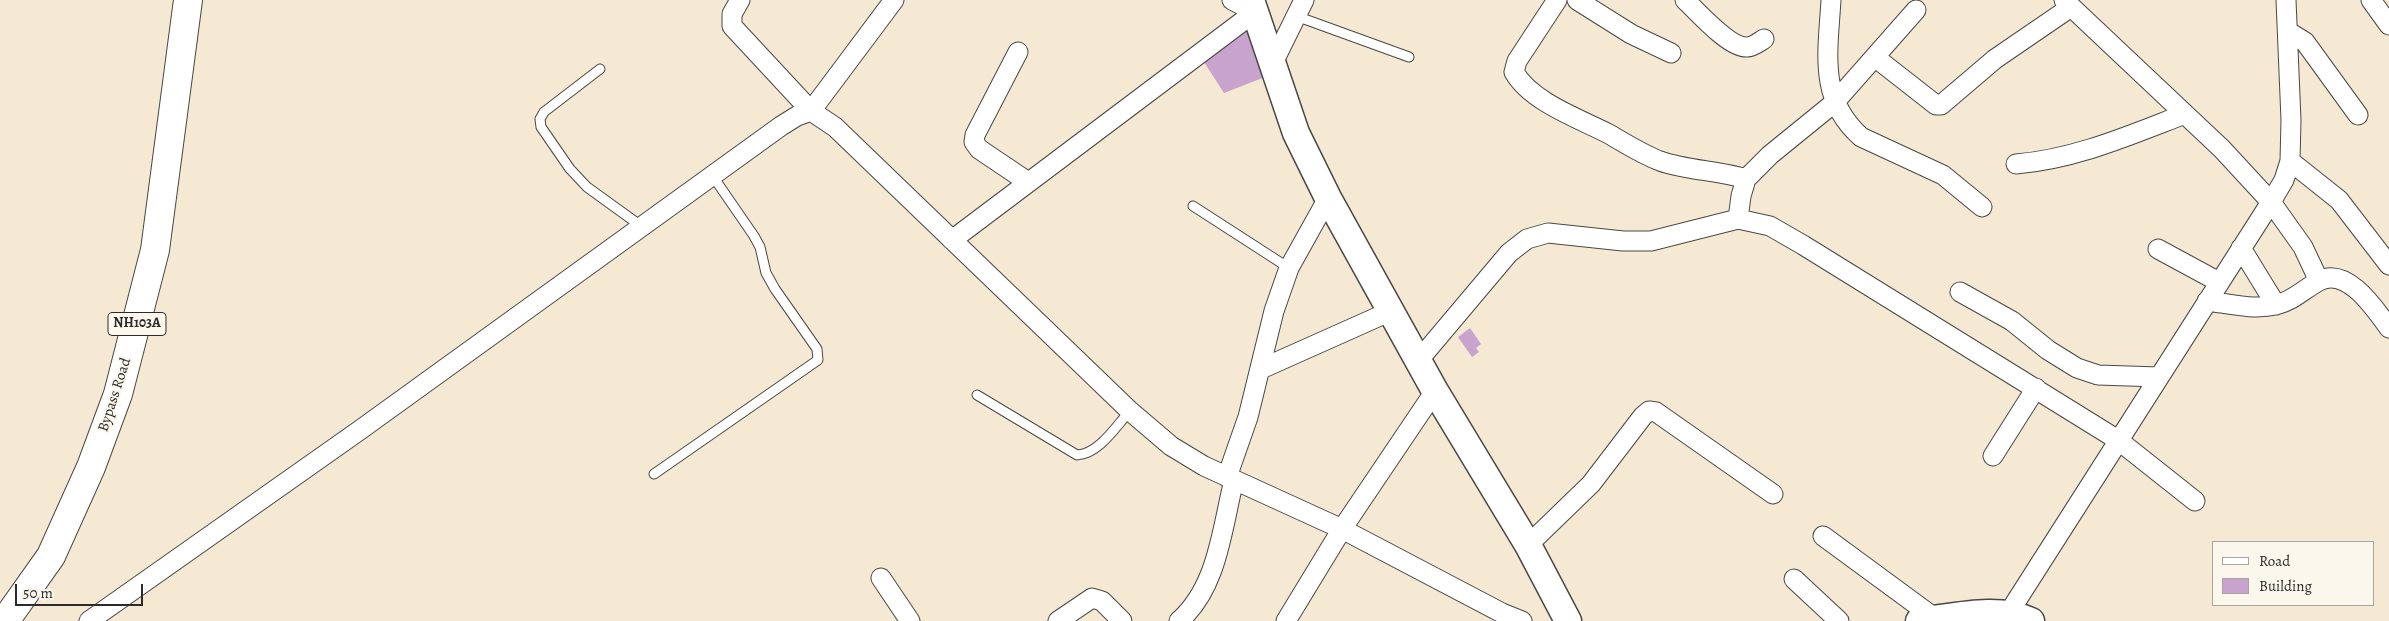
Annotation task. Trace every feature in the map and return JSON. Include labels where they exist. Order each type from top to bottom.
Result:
[{"type":"highway","name":"Bypass Road","points":[[4,621],[51,556],[91,467],[118,394],[155,250],[188,0]]},
{"type":"main road","points":[[1246,4],[1272,65],[1296,133],[1328,198],[1434,391],[1528,545],[1568,621]]},
{"type":"main road","points":[[1928,620],[1971,615],[2020,618]]},
{"type":"street","points":[[740,0],[732,14],[732,26],[811,112],[835,127],[1130,411],[1171,446],[1231,479],[1342,530],[1502,613],[1522,621]]},
{"type":"street","points":[[89,621],[781,126],[797,116],[811,112],[894,0]]},
{"type":"street","points":[[1557,0],[1517,62],[1514,72],[1520,82],[1562,111],[1653,158],[1689,167],[1727,173],[1746,179]]},
{"type":"street","points":[[1577,0],[1631,34],[1671,53]]},
{"type":"street","points":[[1685,0],[1728,39],[1739,46],[1748,48],[1764,39]]},
{"type":"street","points":[[1816,0],[1831,7],[1828,80],[1834,103],[1851,128],[1861,137],[1943,175],[1982,207]]},
{"type":"street","points":[[2020,618],[2118,440],[2284,180],[2290,161],[2289,32],[2286,0]]},
{"type":"street","points":[[2371,0],[2389,25]]},
{"type":"street","points":[[1876,58],[1936,105],[1941,105],[1995,59],[2067,3],[2222,149],[2270,202],[2303,247],[2319,281]]},
{"type":"street","points":[[952,240],[1028,182],[1246,4]]},
{"type":"street","points":[[1272,65],[1300,8]]},
{"type":"street","points":[[1738,219],[1741,196],[1746,179],[1770,154],[1834,103],[1876,58],[1916,10]]},
{"type":"street","points":[[2289,32],[2305,42],[2358,115]]},
{"type":"street","points":[[1018,52],[975,135],[974,142],[979,149],[1028,182]]},
{"type":"street","points":[[2016,164],[2044,162],[2073,155],[2185,114]]},
{"type":"street","points":[[2290,161],[2339,200],[2389,265]]},
{"type":"street","points":[[1179,621],[1203,594],[1212,570],[1231,479],[1274,311],[1289,268],[1328,198]]},
{"type":"street","points":[[1418,361],[1509,253],[1527,240],[1548,234],[1623,241],[1651,241],[1738,219],[1770,226],[2036,388],[2118,440],[2195,501]]},
{"type":"street","points":[[2241,248],[2276,305]]},
{"type":"street","points":[[2158,249],[2219,282]]},
{"type":"street","points":[[2207,301],[2255,307],[2276,305],[2296,297],[2319,281],[2330,277],[2341,279],[2361,294],[2389,328]]},
{"type":"street","points":[[1960,292],[2012,321],[2048,350],[2077,368],[2098,375],[2158,377]]},
{"type":"street","points":[[1260,369],[1390,311]]},
{"type":"street","points":[[1993,456],[2036,388]]},
{"type":"street","points":[[1286,621],[1342,530],[1434,391]]},
{"type":"street","points":[[1528,545],[1591,484],[1643,416],[1649,411],[1656,412],[1773,494]]},
{"type":"street","points":[[1823,536],[1928,620]]},
{"type":"street","points":[[880,578],[910,621]]},
{"type":"street","points":[[1794,579],[1839,621]]},
{"type":"street","points":[[1058,621],[1092,598],[1102,601],[1122,621]]},
{"type":"lane","points":[[1300,8],[1408,57]]},
{"type":"lane","points":[[600,69],[544,112],[540,119],[541,128],[570,169],[587,187],[641,226]]},
{"type":"lane","points":[[654,474],[818,360],[818,349],[774,289],[766,272],[760,247],[754,236],[712,175]]},
{"type":"lane","points":[[1193,206],[1289,268]]},
{"type":"lane","points":[[977,395],[1077,455],[1086,454],[1095,448],[1130,411]]},
{"type":"building","points":[[1247,29],[1265,77],[1224,93],[1202,59]]},
{"type":"building","points":[[1470,328],[1481,344],[1476,348],[1479,352],[1472,357],[1458,337]]}]
